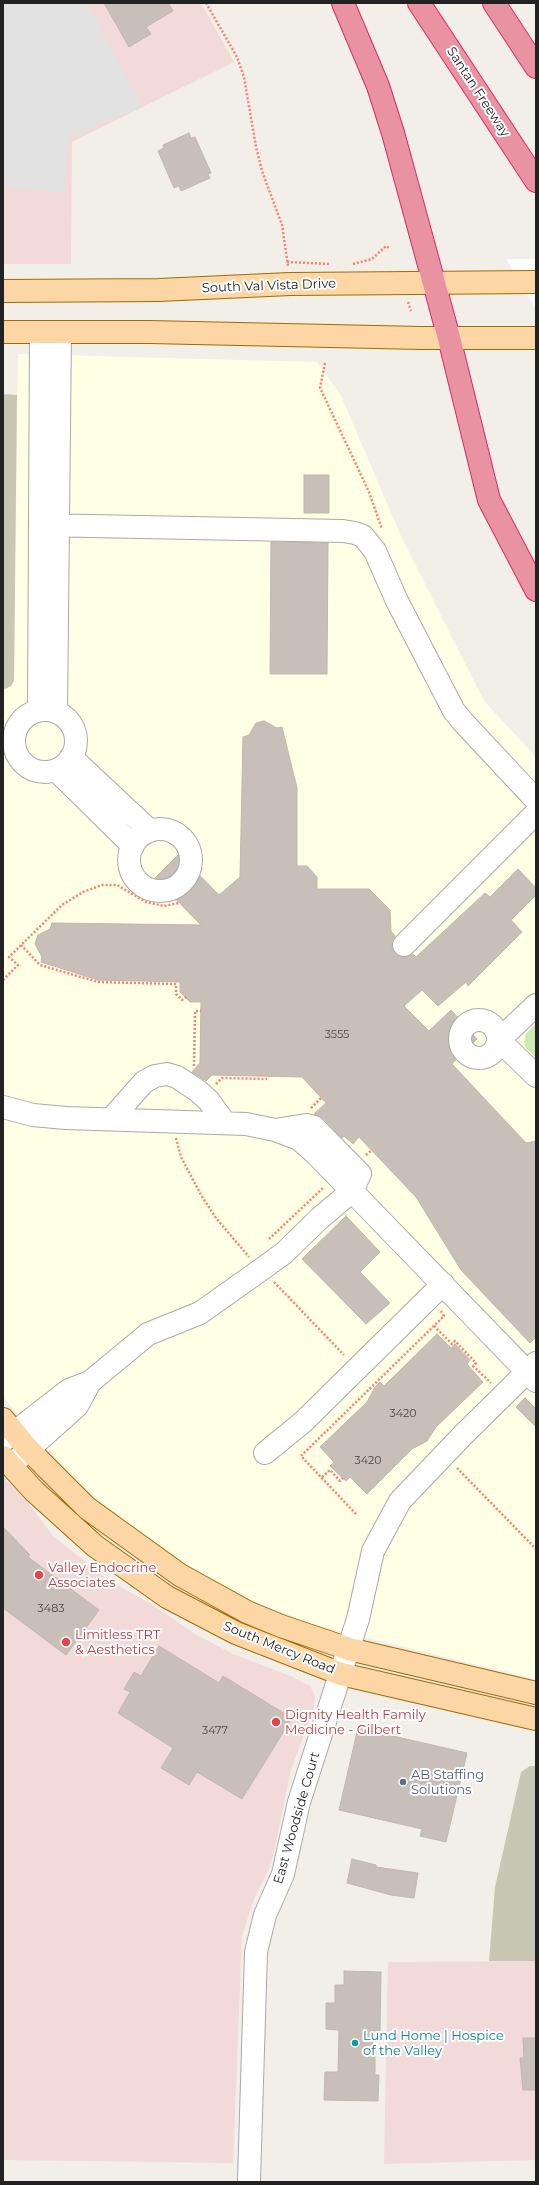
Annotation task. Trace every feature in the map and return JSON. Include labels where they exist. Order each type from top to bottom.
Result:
[{"type":"highway","points":[[342,3],[361,44],[389,120],[449,338],[489,500],[536,590]]},
{"type":"highway","name":"Santan Freeway","points":[[419,3],[536,181]]},
{"type":"highway","points":[[494,3],[536,67]]},
{"type":"main road","name":"South Val Vista Drive","points":[[3,291],[159,290],[290,284],[528,282]]},
{"type":"main road","points":[[3,332],[536,338]]},
{"type":"main road","name":"South Mercy Road","points":[[7,1431],[28,1449],[87,1508],[180,1575],[246,1612],[281,1626],[348,1649],[536,1693]]},
{"type":"main road","name":"South Mercy Road","points":[[7,1461],[34,1491],[76,1531],[167,1597],[236,1633],[341,1674],[536,1719]]},
{"type":"street","points":[[48,711],[48,525],[51,332]]},
{"type":"street","points":[[48,525],[343,532],[363,536],[375,551],[397,601],[454,711],[468,728],[536,800]]},
{"type":"street","points":[[48,711],[64,716],[74,731],[75,748],[64,763],[37,771],[10,753],[14,736],[10,728],[26,716],[48,711]]},
{"type":"street","points":[[64,763],[150,831]]},
{"type":"street","points":[[64,763],[133,846]]},
{"type":"street","points":[[404,945],[536,813]]},
{"type":"street","points":[[160,829],[170,830],[179,835],[186,842],[192,861],[187,877],[182,884],[174,889],[158,892],[142,886],[131,872],[129,862],[133,846],[141,836],[150,831],[160,829]]},
{"type":"street","points":[[536,1005],[498,1040],[536,1076]]},
{"type":"street","points":[[112,1118],[144,1082],[155,1076],[166,1074],[177,1076],[198,1091],[209,1101],[225,1123]]},
{"type":"street","points":[[3,1108],[33,1115],[246,1124],[275,1130],[299,1139],[348,1178],[449,1290],[533,1372]]},
{"type":"street","points":[[7,1431],[68,1390],[90,1382],[148,1334],[200,1313],[252,1260],[284,1253],[320,1218],[348,1178]]},
{"type":"street","points":[[265,1453],[303,1422],[357,1369],[449,1290]]},
{"type":"street","name":"East Woodside Court","points":[[249,2181],[256,1952],[265,1915],[283,1874],[299,1802],[341,1674],[361,1605],[373,1551],[400,1501],[503,1395],[533,1372]]},
{"type":"street","points":[[7,1461],[28,1449],[77,1406],[90,1382]]},
{"type":"path","points":[[206,3],[237,58],[244,77],[256,147],[262,171],[282,225],[290,284]]},
{"type":"path","points":[[351,264],[372,259],[386,246],[388,248]]},
{"type":"path","points":[[287,262],[338,264]]},
{"type":"path","points":[[325,363],[320,388],[369,492],[385,535]]},
{"type":"path","points":[[3,980],[18,966],[9,957],[62,905],[83,892],[95,887],[117,885],[138,899],[154,904],[164,906],[179,903]]},
{"type":"path","points":[[21,945],[40,965],[98,982],[176,984],[176,994],[182,1000],[186,997]]},
{"type":"path","points":[[191,1066],[195,1068],[195,1011],[201,1011]]},
{"type":"path","points":[[211,1089],[222,1078],[267,1079]]},
{"type":"path","points":[[305,1113],[322,1098]]},
{"type":"path","points":[[175,1121],[176,1145],[188,1172],[216,1218],[252,1260],[374,1386]]},
{"type":"path","points":[[267,1241],[321,1188],[326,1188],[348,1178],[372,1150]]},
{"type":"path","points":[[356,1514],[301,1456],[444,1316],[440,1312],[449,1290]]},
{"type":"path","points":[[434,1326],[452,1344],[454,1341],[476,1363],[474,1366],[503,1395]]},
{"type":"path","points":[[444,1454],[536,1549]]},
{"type":"path","points":[[322,1477],[330,1470],[340,1481],[343,1478]]},
{"type":"shaded area","points":[[3,3],[201,3],[234,62],[72,142],[71,264],[3,264]]},
{"type":"shaded area","points":[[3,3],[86,3],[143,107],[68,137],[65,193],[3,186]]},
{"type":"shaded area","points":[[18,354],[317,362],[341,396],[401,536],[484,701],[536,757],[536,1679],[311,1624],[253,1601],[185,1564],[132,1527],[75,1480],[3,1397],[3,690],[11,686],[14,681]]},
{"type":"shaded area","points":[[3,394],[17,395],[14,681],[11,686],[3,690]]},
{"type":"shaded area","points":[[3,1477],[26,1500],[53,1536],[110,1581],[153,1605],[195,1634],[233,1654],[293,1677],[310,1686],[315,1696],[313,1711],[291,1770],[271,1865],[254,1899],[242,1936],[233,2163],[3,2160]]},
{"type":"shaded area","points":[[530,1766],[536,1766],[536,1961],[489,1961],[495,1887],[521,1772]]},
{"type":"shaded area","points":[[536,1961],[536,2160],[384,2164],[388,1962]]},
{"type":"green space","points":[[534,1025],[536,1027],[536,1058],[526,1048],[524,1042],[526,1034]]},
{"type":"pier","points":[[506,259],[536,259],[536,309],[508,262]]},
{"type":"building","points":[[104,3],[168,3],[173,11],[146,27],[151,34],[129,47]]},
{"type":"building","points":[[189,133],[191,138],[195,137],[211,173],[208,174],[210,178],[181,191],[179,186],[174,188],[158,151],[164,148],[163,145]]},
{"type":"building","points":[[304,475],[329,475],[329,513],[304,513]]},
{"type":"building","points":[[271,542],[328,543],[327,674],[270,674]]},
{"type":"building","points":[[264,721],[277,728],[282,727],[297,788],[297,866],[307,866],[317,877],[317,889],[369,889],[390,910],[391,931],[395,936],[392,941],[392,948],[395,954],[407,957],[413,954],[416,957],[485,893],[490,897],[518,869],[536,888],[536,895],[511,920],[522,932],[468,986],[466,982],[438,1006],[422,990],[404,1006],[429,1031],[451,1010],[477,1039],[452,1064],[526,1143],[536,1141],[536,1337],[530,1343],[461,1270],[416,1197],[359,1137],[353,1144],[344,1136],[342,1138],[323,1118],[314,1114],[326,1103],[302,1077],[212,1075],[206,1081],[192,1072],[200,1063],[201,1002],[190,1002],[180,992],[180,982],[98,980],[41,962],[42,957],[35,944],[38,935],[50,929],[52,923],[201,925],[155,878],[179,854],[219,895],[240,877],[243,737],[249,735],[256,723]]},
{"type":"building","points":[[346,1216],[380,1252],[360,1272],[390,1303],[366,1324],[302,1259]]},
{"type":"building","points":[[437,1334],[451,1348],[455,1344],[470,1360],[467,1364],[483,1382],[436,1427],[427,1441],[412,1449],[367,1494],[350,1477],[346,1481],[330,1466],[334,1462],[320,1447],[367,1402],[375,1387],[380,1382],[384,1386]]},
{"type":"building","points":[[525,1398],[536,1409],[536,1427],[516,1407]]},
{"type":"building","points":[[3,1527],[30,1555],[28,1557],[99,1610],[66,1655],[3,1608]]},
{"type":"building","points":[[159,1646],[219,1683],[223,1676],[292,1718],[242,1799],[197,1772],[189,1785],[161,1768],[173,1748],[118,1713],[130,1692],[124,1689],[134,1672],[141,1676]]},
{"type":"building","name":"AB Staffing Solutions","points":[[358,1728],[467,1753],[446,1842],[420,1836],[422,1829],[339,1810]]},
{"type":"building","points":[[352,1859],[376,1865],[376,1867],[418,1873],[414,1898],[391,1895],[347,1883]]},
{"type":"building","name":"Lund Home | Hospice of the Valley","points":[[344,1971],[381,1972],[380,2031],[373,2031],[372,2056],[375,2056],[375,2075],[379,2075],[378,2101],[324,2100],[325,2072],[338,2072],[339,2030],[326,2029],[326,2003],[335,2003],[335,1985],[344,1985]]},
{"type":"building","points":[[523,2038],[536,2038],[536,2090],[523,2090],[520,2058],[524,2058]]},
{"type":"place","name":"Valley Endocrine Associates","points":[[39,1575]]},
{"type":"place","name":"Limitless TRT & Aesthetics","points":[[66,1642]]},
{"type":"place","name":"Dignity Health Family Medicine - Gilbert","points":[[276,1722]]},
{"type":"place","name":"AB Staffing Solutions","points":[[403,1782]]},
{"type":"place","name":"Lund Home | Hospice of the Valley","points":[[355,2043]]}]
